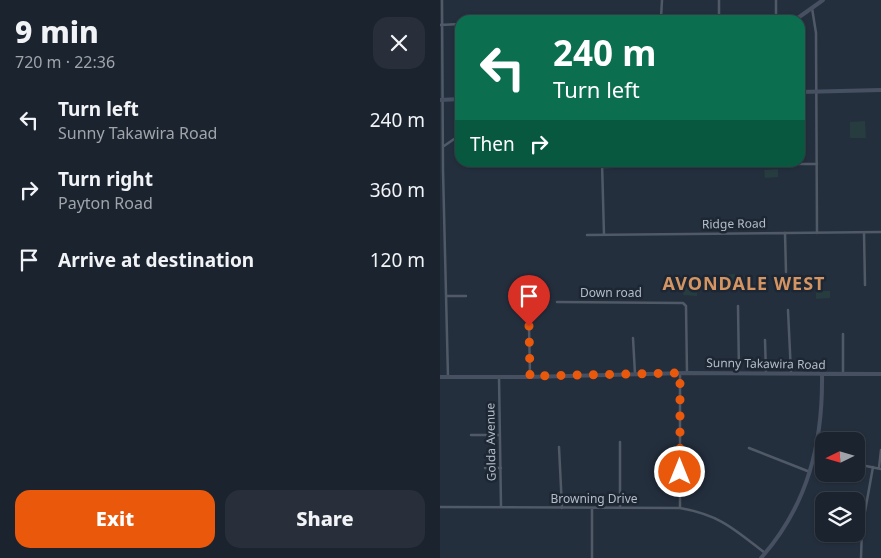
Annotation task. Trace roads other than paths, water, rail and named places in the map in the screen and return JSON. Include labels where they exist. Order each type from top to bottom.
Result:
[{"type":"main road","points":[[802,15],[823,0]]},
{"type":"main road","points":[[805,92],[881,90]]},
{"type":"main road","points":[[442,100],[455,99]]},
{"type":"main road","name":"Sunny Takawira Road","points":[[440,376],[500,377],[766,372],[881,374]]},
{"type":"main road","points":[[761,558],[790,518],[804,490],[810,472],[822,413],[822,374]]},
{"type":"street","points":[[442,0],[444,146],[442,170],[448,377]]},
{"type":"street","points":[[661,15],[662,0]]},
{"type":"street","points":[[719,0],[720,15]]},
{"type":"street","points":[[776,0],[776,15]]},
{"type":"street","points":[[812,8],[816,33],[818,232]]},
{"type":"street","points":[[441,25],[455,24]]},
{"type":"street","points":[[444,146],[455,138]]},
{"type":"street","points":[[805,164],[817,164]]},
{"type":"street","points":[[602,167],[604,235]]},
{"type":"street","name":"Ridge Road","points":[[588,235],[881,232]]},
{"type":"street","points":[[784,233],[786,272]]},
{"type":"street","points":[[864,233],[865,285]]},
{"type":"street","points":[[446,296],[466,296]]},
{"type":"street","name":"Down road","points":[[557,302],[683,303],[686,306],[687,373]]},
{"type":"street","points":[[738,306],[739,373]]},
{"type":"street","points":[[788,310],[791,373]]},
{"type":"street","points":[[529,326],[530,376]]},
{"type":"street","points":[[843,334],[844,374]]},
{"type":"street","points":[[633,338],[635,374]]},
{"type":"street","points":[[765,340],[766,372]]},
{"type":"street","points":[[680,373],[680,508]]},
{"type":"street","name":"Golda Avenue","points":[[500,377],[501,507]]},
{"type":"street","points":[[471,435],[500,435]]},
{"type":"street","points":[[620,442],[620,507]]},
{"type":"street","points":[[559,447],[562,508]]},
{"type":"street","points":[[749,448],[810,472]]},
{"type":"street","points":[[865,466],[880,468],[881,450]]},
{"type":"street","points":[[862,558],[861,536],[873,467]]},
{"type":"street","points":[[485,468],[500,468]]},
{"type":"street","name":"Browning Drive","points":[[440,507],[680,508],[720,519],[765,553]]},
{"type":"street","points":[[592,508],[592,558]]},
{"type":"district","name":"AVONDALE WEST","points":[[744,284]]}]
